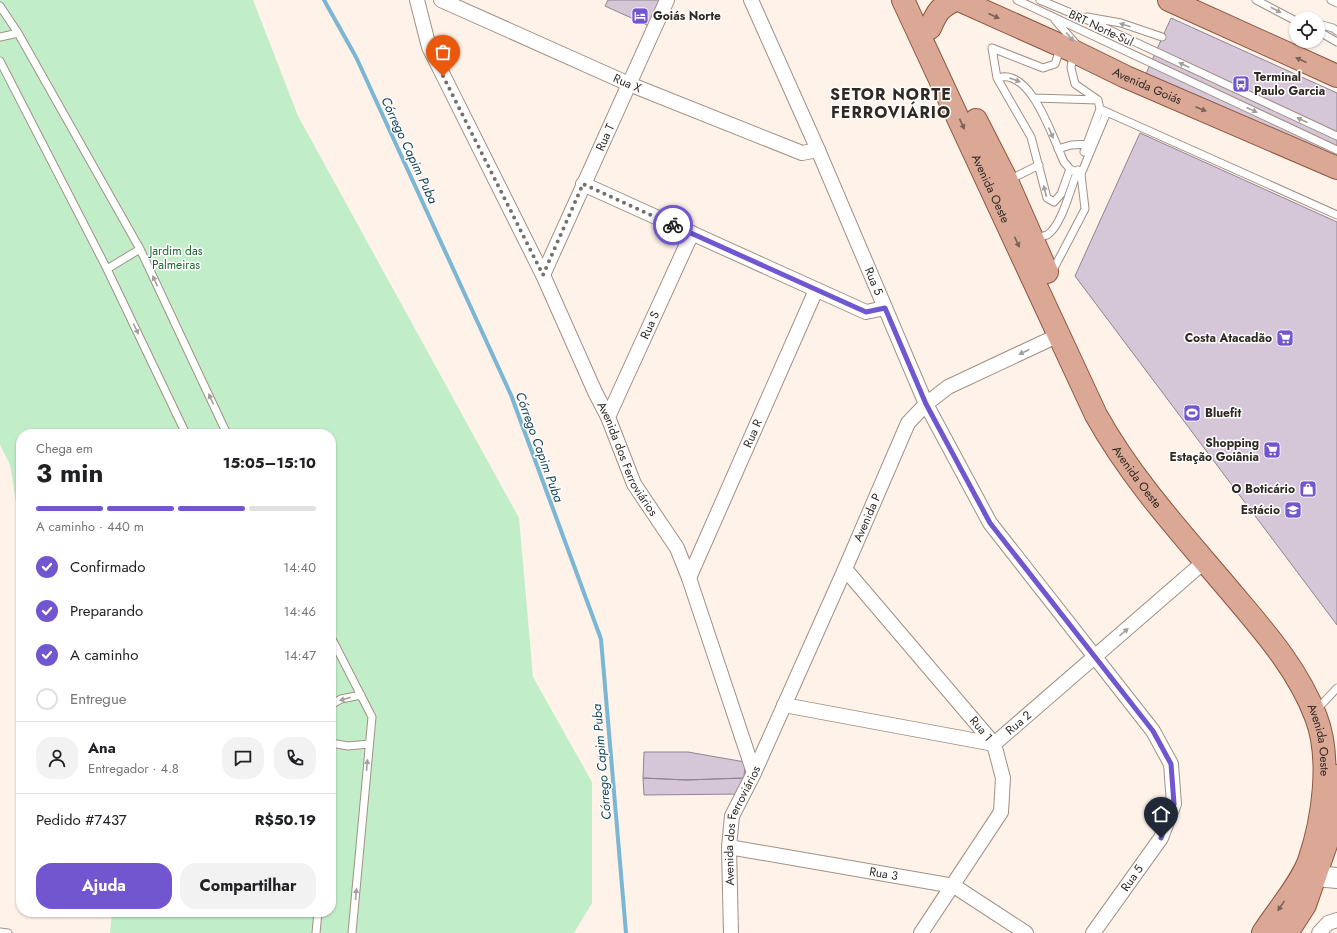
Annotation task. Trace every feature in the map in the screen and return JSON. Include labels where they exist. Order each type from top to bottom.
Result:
[{"type":"main road","name":"Avenida Oeste","points":[[903,0],[1096,415],[1109,438],[1126,464],[1266,634],[1290,666],[1316,718],[1325,765],[1322,801],[1317,830],[1308,862],[1318,878]]},
{"type":"main road","name":"Avenida Oeste","points":[[918,0],[930,28],[1007,181],[1108,409],[1120,430],[1178,508],[1293,648],[1308,671],[1322,704],[1332,741],[1336,764],[1336,807],[1333,843],[1306,905],[1287,933]]},
{"type":"main road","points":[[930,28],[936,13],[942,6],[955,0]]},
{"type":"main road","name":"Avenida Goiás","points":[[959,0],[1126,77],[1337,168]]},
{"type":"main road","points":[[1169,0],[1336,72]]},
{"type":"main road","name":"Avenida Oeste","points":[[1263,933],[1318,878]]},
{"type":"street","name":"Avenida dos Ferroviários","points":[[417,0],[429,47],[543,275],[594,392],[608,417],[634,484],[677,548],[689,578],[754,773],[732,816],[729,847],[731,933]]},
{"type":"street","name":"Rua X","points":[[441,0],[629,84],[802,153],[818,150]]},
{"type":"street","name":"Rua T","points":[[543,275],[667,0]]},
{"type":"street","name":"Rua 5","points":[[751,0],[818,150],[926,404],[990,523],[1094,658],[1153,731],[1171,764],[1174,804],[1161,838],[1093,933]]},
{"type":"street","points":[[583,184],[866,312],[885,308]]},
{"type":"street","name":"Rua S","points":[[608,417],[692,234]]},
{"type":"street","name":"Rua R","points":[[689,578],[816,290]]},
{"type":"street","name":"Avenida P","points":[[754,773],[908,423],[926,404],[948,387],[1060,335]]},
{"type":"street","name":"Rua 2","points":[[994,744],[1205,561]]},
{"type":"street","name":"Rua 1","points":[[845,569],[994,744],[1004,778],[1001,812],[954,886],[921,933]]},
{"type":"street","points":[[784,705],[994,744]]},
{"type":"street","name":"Rua 3","points":[[729,847],[954,886],[1026,933]]},
{"type":"street","points":[[1319,933],[1328,923],[1337,920]]},
{"type":"lane","name":"BRT Norte-Sul","points":[[1017,0],[1337,150]]},
{"type":"lane","name":"BRT Norte-Sul","points":[[1040,0],[1075,15]]},
{"type":"lane","points":[[1256,0],[1289,17]]},
{"type":"lane","points":[[1331,0],[1337,3]]},
{"type":"lane","points":[[0,6],[18,33],[140,249],[225,429]]},
{"type":"lane","points":[[1075,15],[1121,23],[1162,37]]},
{"type":"lane","points":[[1075,15],[1337,136]]},
{"type":"lane","points":[[1052,17],[1074,52],[1071,68],[1074,84],[1098,100],[1104,111],[1337,215]]},
{"type":"lane","points":[[1325,26],[1337,31]]},
{"type":"lane","points":[[0,37],[18,33]]},
{"type":"lane","points":[[1325,35],[1337,42]]},
{"type":"lane","points":[[1074,52],[1055,64],[1043,68],[992,48],[996,78],[1031,137],[1047,198],[1054,202],[1076,172]]},
{"type":"lane","points":[[0,61],[107,269],[184,429]]},
{"type":"lane","points":[[996,78],[1017,79],[1035,98],[1064,162],[1076,172],[1085,209],[1061,253],[1050,278]]},
{"type":"lane","points":[[1035,98],[1098,100]]},
{"type":"lane","points":[[1033,238],[1047,235],[1054,229],[1060,217],[1076,172],[1104,111]]},
{"type":"lane","points":[[1058,148],[1071,145],[1090,144]]},
{"type":"lane","points":[[1007,181],[1039,165]]},
{"type":"lane","points":[[107,269],[140,249]]},
{"type":"lane","points":[[336,647],[372,717],[352,933]]},
{"type":"lane","points":[[1322,704],[1337,688]]},
{"type":"lane","points":[[336,702],[341,699],[361,695]]},
{"type":"lane","points":[[336,744],[348,746],[369,744]]},
{"type":"lane","points":[[316,933],[318,917]]},
{"type":"lane","points":[[0,932],[8,933]]},
{"type":"green space","name":"Jardim das Palmeiras","points":[[0,0],[253,0],[298,116],[519,518],[533,677],[592,782],[592,903],[574,933],[110,933],[112,917],[336,917],[336,429],[16,429],[16,502],[10,465],[0,445]]},
{"type":"building","name":"Goiás Norte","points":[[608,0],[660,0],[649,26],[605,6]]},
{"type":"building","name":"Terminal Paulo Garcia","points":[[1171,18],[1337,93],[1337,162],[1145,76]]},
{"type":"building","name":"Shopping Estação Goiânia","points":[[1140,133],[1337,222],[1337,625],[1075,276]]},
{"type":"building","points":[[644,752],[688,752],[745,762],[744,778],[686,780],[643,778]]},
{"type":"building","points":[[643,778],[686,780],[744,778],[741,794],[644,795]]},
{"type":"waterway","name":"Córrego Capim Puba","points":[[324,0],[356,57],[511,395],[601,639],[626,933]]},
{"type":"way so far","points":[[443,76],[543,275],[583,184],[673,225]]},
{"type":"place","name":"Goiás Norte","points":[[640,16]]},
{"type":"place","name":"Terminal Paulo Garcia","points":[[1241,84]]},
{"type":"place","name":"Costa Atacadão","points":[[1285,338]]},
{"type":"place","name":"Bluefit","points":[[1192,413]]},
{"type":"place","name":"Shopping Estação Goiânia","points":[[1272,450]]},
{"type":"place","name":"O Boticário","points":[[1308,489]]},
{"type":"place","name":"Estácio","points":[[1293,510]]},
{"type":"district","name":"SETOR NORTE FERROVIÁRIO","points":[[891,103]]},
{"type":"route","points":[[673,225],[866,312],[885,308],[926,404],[990,523],[1094,658],[1153,731],[1171,764],[1174,804],[1161,838]]}]
